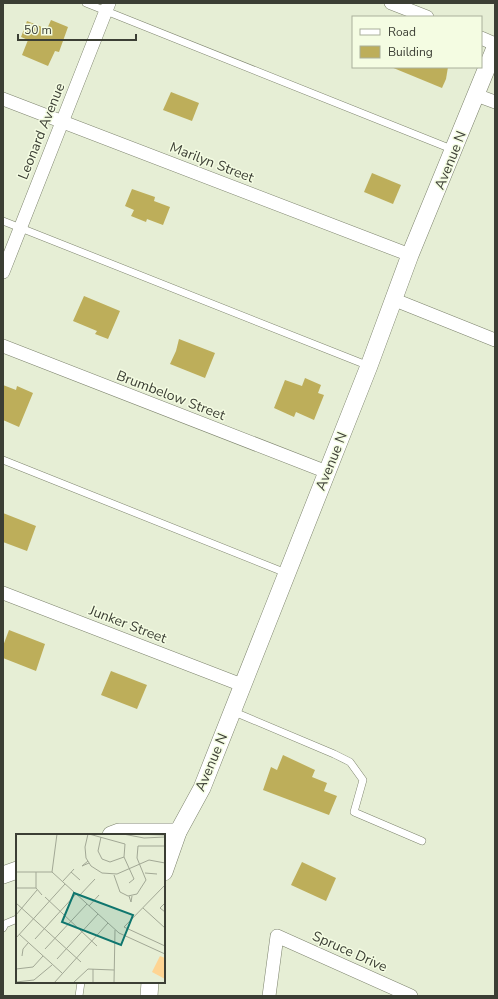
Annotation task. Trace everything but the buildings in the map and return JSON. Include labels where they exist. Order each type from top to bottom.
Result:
[{"type":"street","points":[[391,3],[424,16]]},
{"type":"street","name":"Leonard Avenue","points":[[3,272],[108,7]]},
{"type":"street","points":[[482,38],[495,44]]},
{"type":"street","name":"Avenue N","points":[[165,869],[178,832],[202,788],[395,300],[410,254],[495,48]]},
{"type":"street","points":[[476,95],[495,102]]},
{"type":"street","name":"Marilyn Street","points":[[3,99],[410,254]]},
{"type":"street","points":[[395,300],[495,340]]},
{"type":"street","name":"Brumbelow Street","points":[[3,346],[327,472]]},
{"type":"street","name":"Junker Street","points":[[3,593],[242,685]]},
{"type":"street","points":[[114,834],[119,832],[178,832]]},
{"type":"street","points":[[3,875],[16,870]]},
{"type":"street","name":"Spruce Drive","points":[[269,996],[277,936],[411,996]]},
{"type":"street","points":[[149,996],[150,983]]},
{"type":"lane","points":[[86,3],[108,7],[454,150]]},
{"type":"lane","points":[[3,221],[369,366]]},
{"type":"lane","points":[[3,460],[287,574]]},
{"type":"lane","points":[[232,711],[350,762],[363,780],[354,812],[422,841]]},
{"type":"lane","points":[[3,928],[5,924],[16,919]]},
{"type":"lane","points":[[79,996],[81,983]]}]
